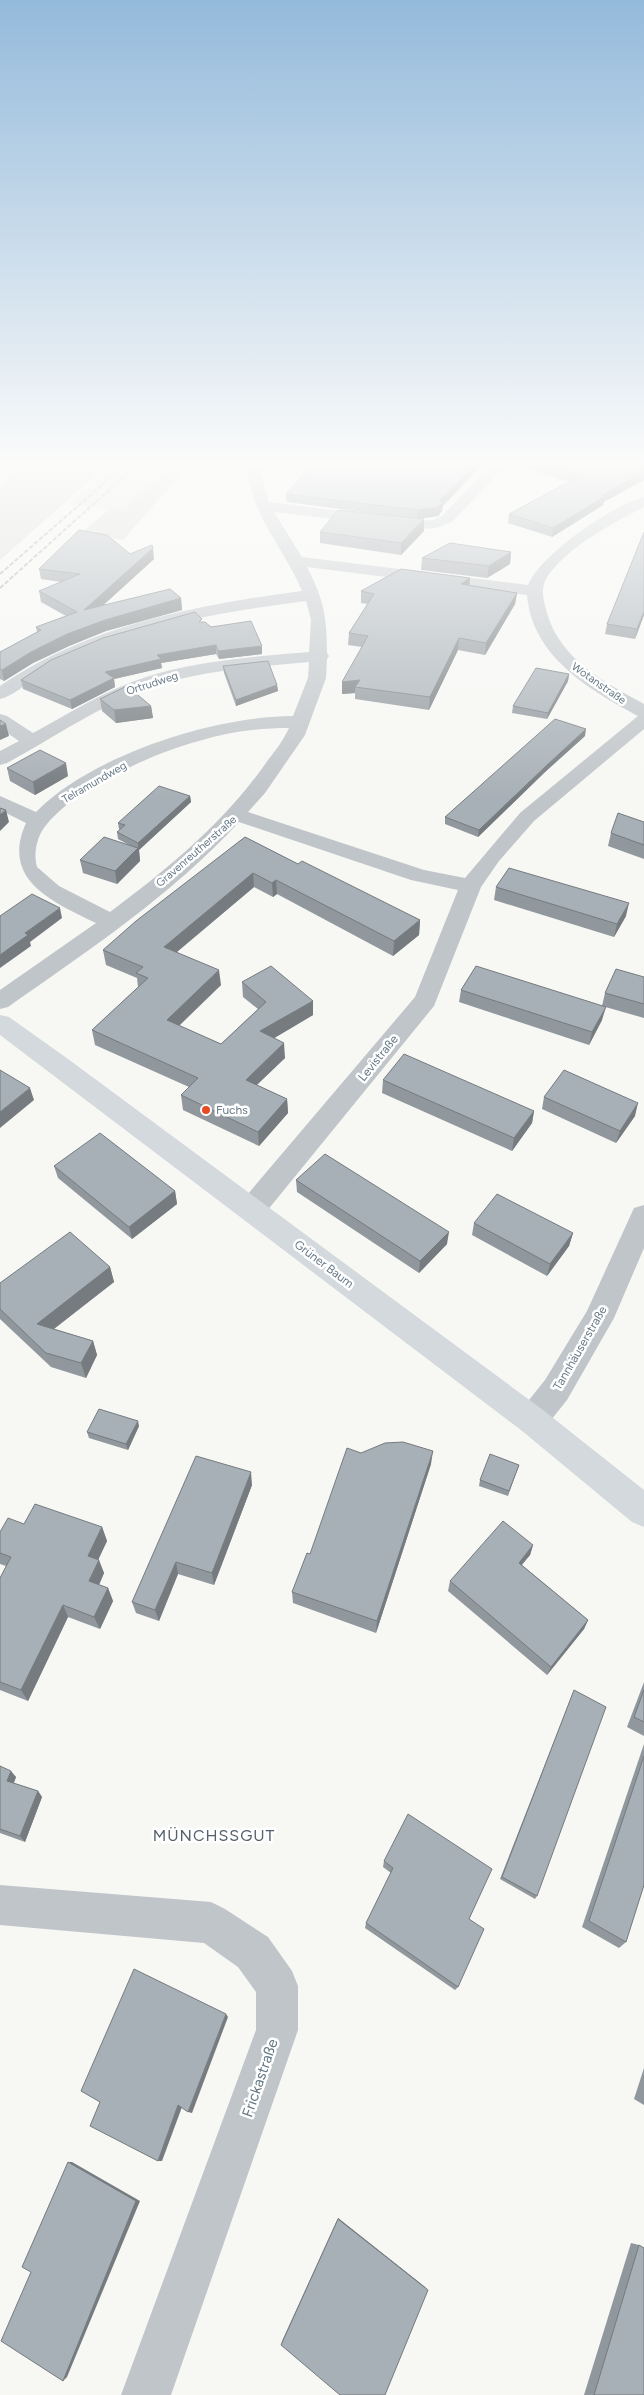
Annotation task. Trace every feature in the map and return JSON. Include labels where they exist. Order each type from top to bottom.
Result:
[{"type":"street","name":"Gravenreutherstraße","points":[[0,1001],[111,921],[188,861],[237,815],[277,766],[292,743],[302,722],[313,691],[320,656],[320,628],[312,595],[303,577]]},
{"type":"street","points":[[421,577],[534,591],[540,577]]},
{"type":"street","name":"Wotanstraße","points":[[534,591],[544,631],[560,655],[588,678],[644,712]]},
{"type":"street","points":[[0,694],[49,664],[113,636],[157,623],[217,609],[312,595]]},
{"type":"street","name":"Ortrudweg","points":[[0,759],[120,693],[165,677],[239,662],[320,656]]},
{"type":"street","points":[[0,720],[32,741]]},
{"type":"street","name":"Levistraße","points":[[252,1209],[426,1000],[470,886],[492,857],[527,817],[644,720]]},
{"type":"street","name":"Telramundweg","points":[[111,921],[41,884],[30,873],[24,860],[25,852],[38,821],[63,800],[96,780],[170,743],[236,726],[266,722],[302,722]]},
{"type":"street","points":[[0,802],[38,821]]},
{"type":"street","points":[[237,815],[419,875],[470,886]]},
{"type":"street","name":"Grüner Baum","points":[[0,1023],[252,1209],[532,1420],[644,1511]]},
{"type":"street","name":"Tannhäuserstraße","points":[[532,1420],[556,1390],[599,1318],[644,1216]]},
{"type":"street","name":"Frickastraße","points":[[1,1908],[210,1923],[253,1952],[277,1986],[277,2030],[146,2395]]},
{"type":"building","points":[[73,577],[121,577],[84,610],[170,589],[181,598],[105,620],[67,634],[31,652],[2,670],[0,669],[0,652],[41,630],[36,627],[77,612],[39,591]]},
{"type":"building","points":[[387,577],[461,577],[470,578],[461,584],[517,593],[486,643],[459,638],[430,697],[355,687],[360,680],[342,682],[368,636],[349,633],[374,594],[361,591]]},
{"type":"building","points":[[626,577],[644,577],[644,611],[637,629],[607,624]]},
{"type":"building","points":[[195,612],[202,619],[199,622],[205,622],[211,627],[251,621],[262,646],[218,651],[216,645],[157,655],[161,659],[105,672],[114,678],[70,700],[21,680],[51,660],[103,638]]},
{"type":"building","points":[[268,661],[277,685],[236,700],[223,666]]},
{"type":"building","points":[[536,668],[569,674],[548,713],[513,706]]},
{"type":"building","points":[[127,686],[151,706],[114,710],[100,699]]},
{"type":"building","points":[[555,719],[586,729],[479,830],[445,817]]},
{"type":"building","points":[[0,720],[6,724],[0,726]]},
{"type":"building","points":[[40,750],[66,763],[33,782],[7,768]]},
{"type":"building","points":[[159,786],[190,796],[138,843],[117,832],[125,825],[118,823]]},
{"type":"building","points":[[0,808],[6,810],[0,815]]},
{"type":"building","points":[[618,813],[644,822],[644,845],[611,833]]},
{"type":"building","points":[[104,837],[138,848],[115,871],[80,860]]},
{"type":"building","points":[[245,837],[298,864],[302,861],[420,920],[394,941],[276,880],[272,883],[253,873],[164,947],[219,970],[167,1020],[221,1044],[266,1002],[242,982],[271,966],[313,1001],[260,1031],[284,1043],[246,1080],[287,1099],[258,1132],[181,1095],[198,1078],[92,1030],[148,978],[136,973],[143,967],[103,950],[136,921]]},
{"type":"building","points":[[509,868],[629,903],[617,924],[496,887]]},
{"type":"building","points":[[32,894],[60,908],[25,933],[28,935],[0,955],[0,916]]},
{"type":"building","points":[[476,966],[606,1007],[592,1032],[461,990]]},
{"type":"building","points":[[616,969],[644,977],[644,1004],[605,993]]},
{"type":"building","points":[[404,1054],[534,1111],[514,1138],[383,1080]]},
{"type":"building","points":[[0,1070],[30,1088],[0,1112]]},
{"type":"building","points":[[564,1070],[638,1103],[620,1131],[544,1097]]},
{"type":"building","points":[[100,1133],[175,1191],[129,1227],[54,1166]]},
{"type":"building","points":[[325,1154],[449,1232],[420,1261],[296,1180]]},
{"type":"building","points":[[497,1194],[573,1233],[550,1264],[474,1223]]},
{"type":"building","points":[[70,1232],[110,1267],[37,1324],[93,1341],[81,1363],[46,1353],[0,1309],[0,1283]]},
{"type":"building","points":[[99,1409],[138,1421],[126,1444],[87,1432]]},
{"type":"building","points":[[403,1442],[433,1451],[377,1621],[292,1592],[307,1553],[310,1554],[347,1448],[361,1453],[385,1443]]},
{"type":"building","points":[[490,1454],[519,1465],[509,1491],[480,1480]]},
{"type":"building","points":[[196,1456],[251,1472],[212,1573],[176,1562],[155,1610],[132,1602]]},
{"type":"building","points":[[35,1504],[102,1527],[88,1556],[99,1560],[89,1581],[108,1588],[94,1617],[63,1605],[21,1690],[0,1682],[0,1578],[11,1557],[0,1553],[0,1532],[8,1518],[24,1524]]},
{"type":"building","points":[[503,1521],[533,1545],[519,1563],[588,1620],[551,1667],[450,1581]]},
{"type":"building","points":[[574,1690],[606,1707],[537,1896],[502,1877]]},
{"type":"building","points":[[644,1690],[644,1722],[634,1717]]},
{"type":"building","points":[[644,1756],[644,1885],[626,1942],[589,1921]]},
{"type":"building","points":[[0,1766],[11,1771],[7,1781],[38,1791],[20,1836],[0,1829]]},
{"type":"building","points":[[408,1814],[492,1869],[469,1919],[484,1929],[458,1987],[366,1923],[393,1868],[384,1861]]},
{"type":"building","points":[[134,1969],[226,2014],[188,2112],[178,2105],[158,2161],[90,2126],[100,2102],[81,2091]]},
{"type":"building","points":[[68,2162],[136,2201],[63,2381],[1,2341],[31,2272],[22,2267]]},
{"type":"building","points":[[338,2219],[428,2290],[385,2395],[340,2395],[281,2345]]},
{"type":"building","points":[[639,2245],[644,2248],[644,2395],[594,2395]]},
{"type":"railway","points":[[0,588],[13,577]]},
{"type":"place","name":"Fuchs","points":[[206,1110]]},
{"type":"district","name":"MÜNCHSSGUT","points":[[214,1835]]}]
